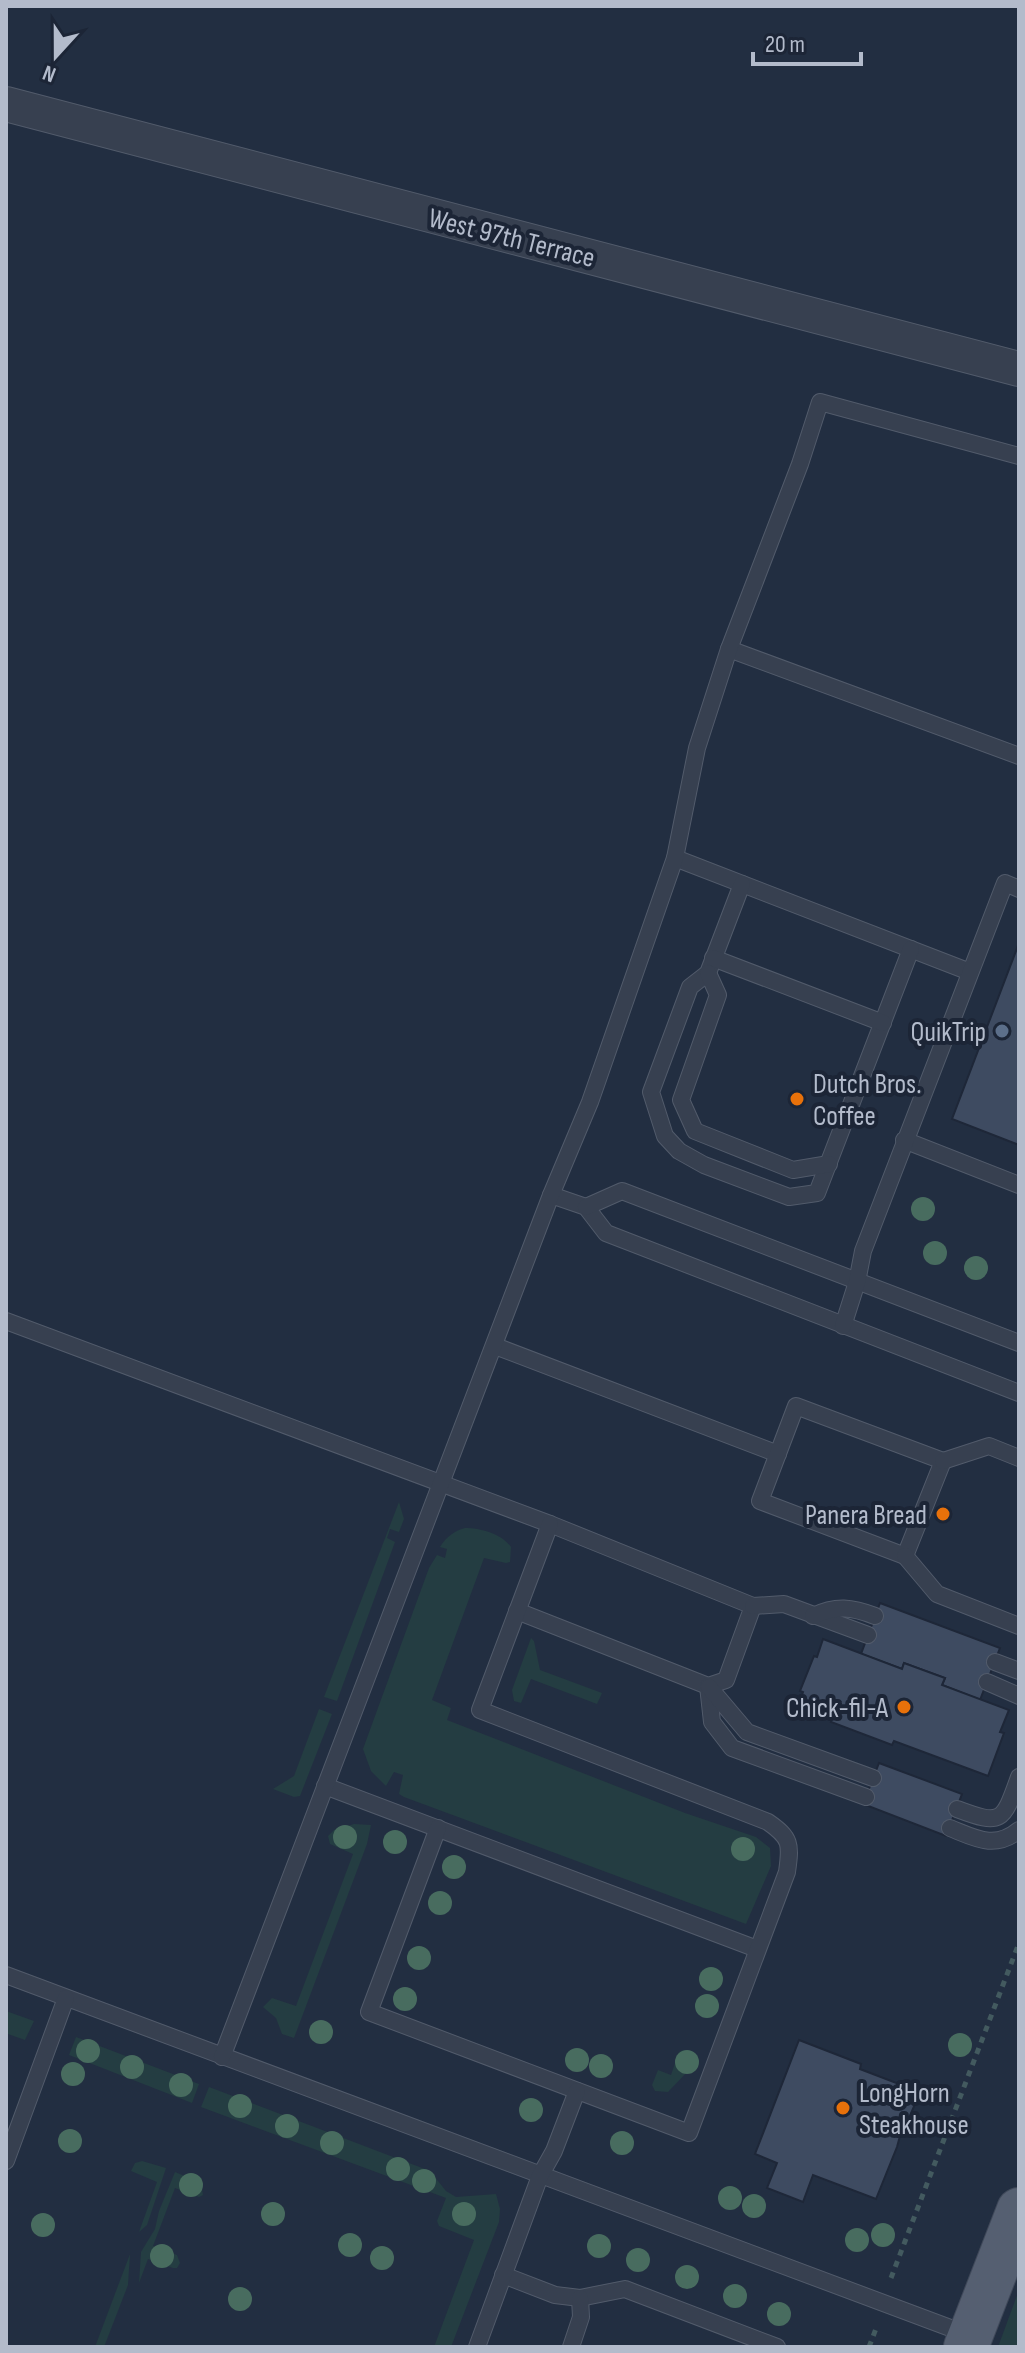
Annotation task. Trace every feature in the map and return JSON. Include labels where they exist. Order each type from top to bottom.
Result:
[{"type":"main road","points":[[968,2341],[1019,2210]]},
{"type":"street","name":"West 97th Terrace","points":[[6,104],[1019,369]]},
{"type":"lane","points":[[222,2057],[551,1195],[590,1102],[675,858],[697,748],[729,649],[800,464],[820,402],[1019,456]]},
{"type":"lane","points":[[729,649],[1019,756]]},
{"type":"lane","points":[[675,858],[970,972]]},
{"type":"lane","points":[[843,1326],[863,1251],[1005,883],[1019,889]]},
{"type":"lane","points":[[742,884],[710,965],[690,987],[651,1092],[665,1136],[679,1151],[704,1165],[789,1197],[817,1193],[911,949]]},
{"type":"lane","points":[[710,965],[883,1023]]},
{"type":"lane","points":[[710,965],[718,995],[681,1100],[695,1131],[793,1170],[829,1164]]},
{"type":"lane","points":[[904,1140],[1019,1185]]},
{"type":"lane","points":[[586,1207],[622,1191],[1019,1343]]},
{"type":"lane","points":[[551,1195],[586,1207],[606,1233],[1019,1393]]},
{"type":"lane","points":[[6,1321],[550,1524],[753,1606],[784,1604],[868,1635]]},
{"type":"lane","points":[[495,1346],[778,1454]]},
{"type":"lane","points":[[1019,1458],[989,1446],[943,1461],[796,1406],[760,1501],[905,1556],[937,1594],[1019,1626]]},
{"type":"lane","points":[[905,1556],[943,1461]]},
{"type":"lane","points":[[438,1828],[369,2012],[689,2133],[787,1872],[790,1849],[785,1834],[768,1822],[480,1710],[550,1524]]},
{"type":"lane","points":[[708,1686],[726,1680],[753,1606]]},
{"type":"lane","points":[[813,1616],[840,1607],[875,1616]]},
{"type":"lane","points":[[517,1611],[708,1686],[747,1732],[873,1778]]},
{"type":"lane","points":[[995,1662],[1019,1671]]},
{"type":"lane","points":[[987,1682],[1019,1696]]},
{"type":"lane","points":[[708,1686],[712,1722],[732,1748],[866,1797]]},
{"type":"lane","points":[[957,1809],[987,1820],[996,1818],[1003,1814],[1019,1777]]},
{"type":"lane","points":[[325,1786],[757,1949]]},
{"type":"lane","points":[[950,1828],[981,1840],[993,1841],[1003,1841],[1019,1830]]},
{"type":"lane","points":[[6,1975],[886,2305],[968,2341]]},
{"type":"lane","points":[[6,2161],[66,1998]]},
{"type":"lane","points":[[477,2347],[540,2176],[554,2151],[577,2091]]},
{"type":"lane","points":[[503,2275],[555,2295],[580,2298],[625,2289],[777,2347]]},
{"type":"lane","points":[[571,2347],[581,2317],[580,2298]]},
{"type":"path","points":[[869,2347],[886,2305],[889,2284],[899,2257],[1019,1943]]},
{"type":"green space","points":[[399,1502],[404,1519],[399,1532],[390,1529],[387,1538],[395,1542],[337,1701],[324,1697]]},
{"type":"green space","points":[[465,1528],[497,1535],[511,1547],[510,1562],[484,1558],[432,1700],[451,1708],[447,1720],[685,1813],[756,1837],[770,1848],[771,1866],[746,1924],[404,1797],[399,1794],[403,1775],[394,1772],[386,1786],[371,1771],[363,1749],[429,1568],[437,1555],[445,1558],[447,1549],[440,1547],[445,1540]]},
{"type":"green space","points":[[531,1638],[540,1670],[602,1693],[597,1704],[531,1679],[521,1703],[514,1701],[512,1690]]},
{"type":"green space","points":[[319,1709],[332,1714],[300,1796],[294,1797],[273,1789],[294,1776]]},
{"type":"green space","points":[[354,1824],[371,1825],[367,1844],[294,2038],[282,2034],[276,2018],[263,2007],[272,1998],[296,2006],[353,1854],[330,1844],[328,1836],[334,1830]]},
{"type":"green space","points":[[6,2011],[34,2021],[25,2040],[8,2034]]},
{"type":"green space","points":[[76,2037],[199,2084],[192,2103],[69,2055]]},
{"type":"green space","points":[[683,2050],[694,2057],[688,2071],[668,2092],[655,2091],[652,2085],[658,2070],[671,2075],[679,2052]]},
{"type":"green space","points":[[209,2087],[430,2171],[446,2191],[456,2197],[496,2194],[499,2222],[451,2347],[434,2347],[474,2240],[439,2226],[437,2221],[446,2198],[201,2107]]},
{"type":"green space","points":[[142,2161],[166,2168],[147,2225],[139,2232],[157,2182],[131,2171],[135,2163]]},
{"type":"green space","points":[[175,2172],[201,2183],[203,2195],[199,2197],[175,2188],[153,2246],[177,2255],[180,2263],[173,2268],[148,2259],[139,2283],[141,2252],[155,2229]]},
{"type":"green space","points":[[130,2254],[128,2285],[104,2347],[95,2347]]},
{"type":"green space","points":[[1019,2290],[1019,2347],[998,2347]]},
{"type":"building","name":"QuikTrip","points":[[1019,943],[1019,1145],[952,1119]]},
{"type":"building","points":[[880,1603],[1000,1648],[980,1700],[942,1685],[945,1678],[904,1663],[902,1669],[861,1654]]},
{"type":"building","name":"Chick-fil-A","points":[[823,1639],[902,1669],[904,1663],[945,1678],[942,1685],[1009,1710],[988,1776],[894,1741],[892,1745],[831,1722],[833,1716],[799,1703],[803,1692],[800,1691]]},
{"type":"building","points":[[879,1763],[962,1794],[946,1836],[863,1804]]},
{"type":"building","name":"LongHorn Steakhouse","points":[[799,2040],[861,2064],[860,2069],[920,2092],[905,2128],[898,2125],[895,2134],[900,2136],[897,2147],[876,2199],[813,2175],[803,2202],[767,2188],[777,2163],[755,2154]]},
{"type":"place","name":"QuikTrip","points":[[1002,1031]]},
{"type":"place","name":"Dutch Bros. Coffee","points":[[797,1099]]},
{"type":"place","name":"Panera Bread","points":[[943,1514]]},
{"type":"place","name":"Chick-fil-A","points":[[904,1707]]},
{"type":"place","name":"LongHorn Steakhouse","points":[[843,2108]]}]
